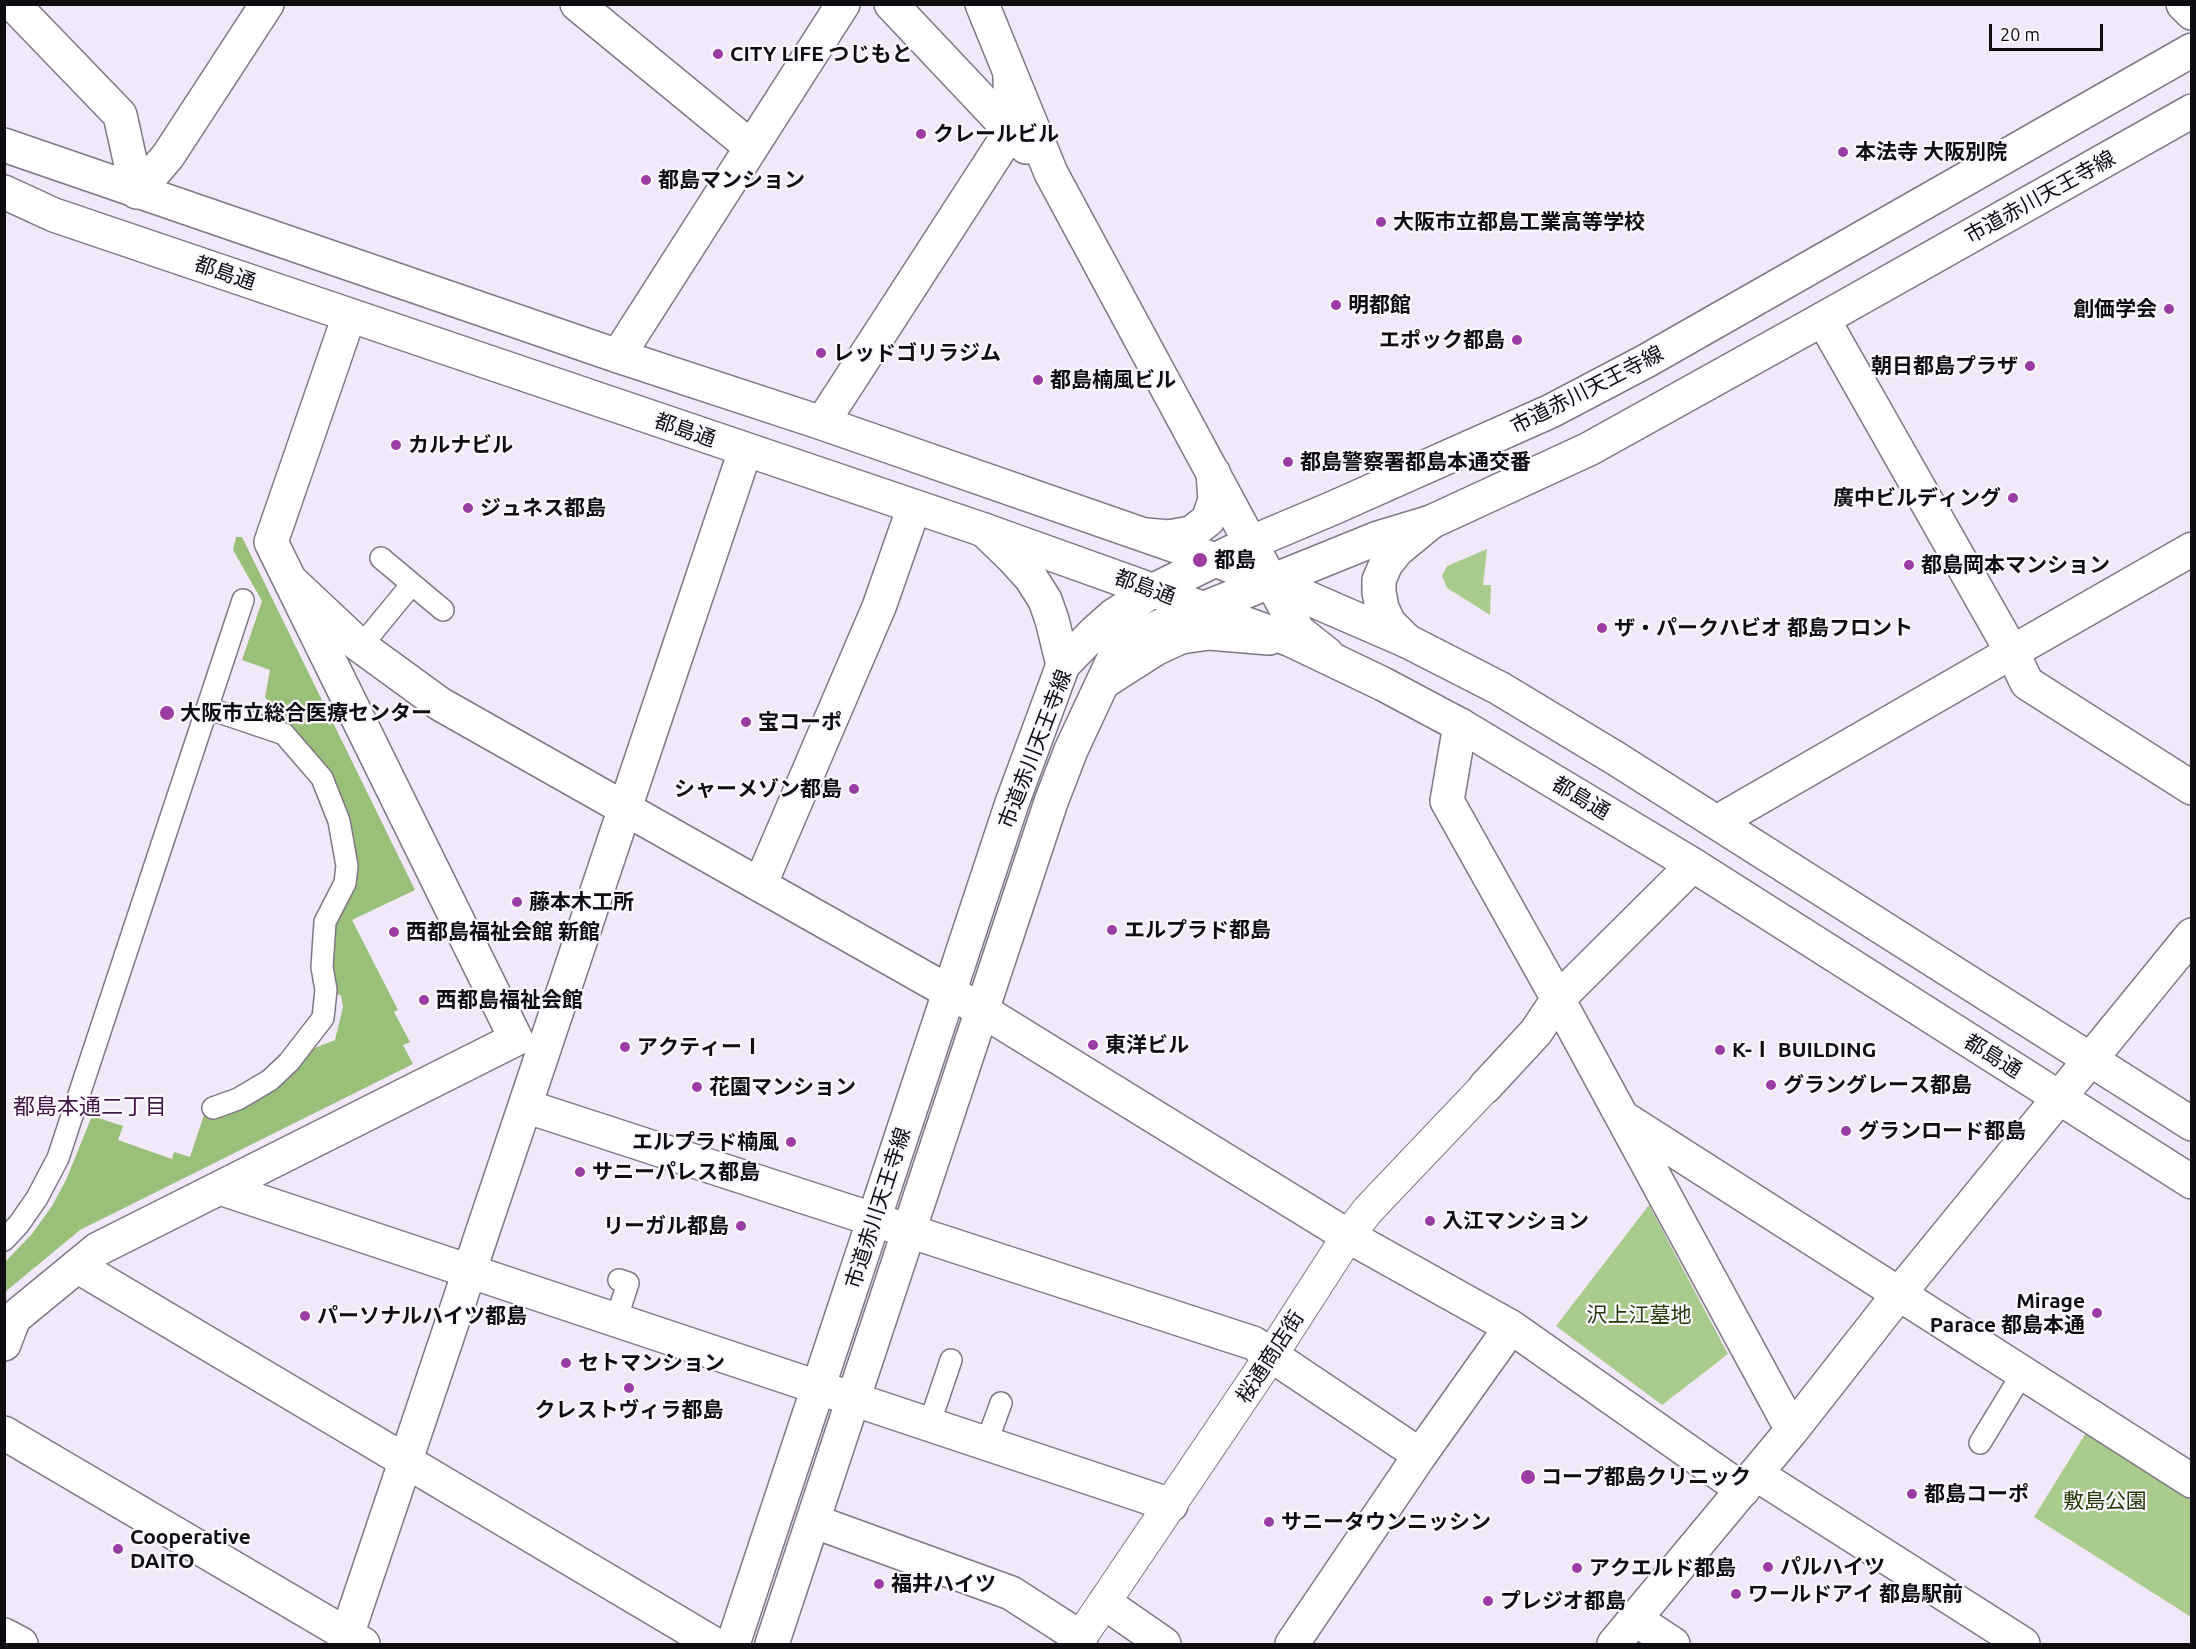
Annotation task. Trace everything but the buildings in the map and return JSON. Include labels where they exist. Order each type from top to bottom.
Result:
[{"type":"street","points":[[13,4],[120,115],[137,192]]},
{"type":"street","points":[[137,192],[174,147],[267,4]]},
{"type":"street","points":[[578,4],[752,147]]},
{"type":"street","points":[[618,356],[843,4]]},
{"type":"street","points":[[891,4],[1051,173]]},
{"type":"street","points":[[982,4],[1051,173],[1250,543],[1298,631],[1336,662]]},
{"type":"street","points":[[2183,4],[2192,13]]},
{"type":"street","name":"市道赤川天王寺線","points":[[733,1644],[1023,771],[1064,665],[1113,616],[1154,590],[1250,543],[1551,411],[1646,361],[2192,50]]},
{"type":"street","points":[[822,423],[1011,131],[1010,77]]},
{"type":"street","name":"市道赤川天王寺線","points":[[772,1644],[1059,781],[1114,658],[1129,643],[1158,627],[1378,538],[1431,522],[1589,449],[1823,320],[2192,111]]},
{"type":"street","points":[[4,145],[618,356],[822,423],[1213,560],[1271,582],[1407,641],[1499,688],[1615,758],[2192,1124]]},
{"type":"street","name":"都島通","points":[[4,192],[54,215],[745,451],[984,530],[1291,640],[1460,725],[1693,865],[2192,1182]]},
{"type":"street","points":[[349,316],[271,542],[530,1044]]},
{"type":"street","points":[[1823,320],[2012,652],[2027,683],[2192,788]]},
{"type":"street","points":[[4,1433],[352,1641],[406,1461],[525,1106],[530,1044],[625,809],[745,451]]},
{"type":"street","points":[[1141,535],[1169,537],[1191,533],[1208,520],[1215,500],[1213,471]]},
{"type":"street","points":[[760,885],[879,607],[914,507]]},
{"type":"street","points":[[1407,641],[1389,623],[1382,608],[1379,580],[1386,564],[1397,550],[1431,522]]},
{"type":"street","points":[[984,530],[1025,571],[1045,600],[1064,665]]},
{"type":"street","points":[[1717,822],[2192,549]]},
{"type":"street","points":[[291,581],[361,646],[440,704],[983,1011],[1348,1236],[1511,1327],[1750,1482],[2023,1644]]},
{"type":"street","points":[[1105,681],[1155,649],[1181,637],[1209,633],[1291,640]]},
{"type":"street","points":[[1460,725],[1447,801],[1558,999],[1792,1430]]},
{"type":"street","points":[[1485,1087],[1536,1032],[1558,999],[1693,865]]},
{"type":"street","points":[[1614,1644],[1750,1482],[1898,1295],[2192,935]]},
{"type":"street","points":[[4,1344],[14,1318],[98,1249],[220,1188],[530,1044]]},
{"type":"street","name":"桜通商店街","points":[[1078,1641],[1272,1354],[1348,1236],[1368,1210],[1485,1087]]},
{"type":"street","points":[[525,1106],[1253,1343],[1420,1455]]},
{"type":"street","points":[[1620,1116],[2192,1481]]},
{"type":"street","points":[[220,1188],[1171,1505]]},
{"type":"street","points":[[77,1266],[714,1644]]},
{"type":"street","points":[[1292,1644],[1420,1455],[1511,1327]]},
{"type":"street","points":[[813,1521],[1011,1593],[1078,1641]]},
{"type":"street","points":[[1105,1603],[1164,1644]]},
{"type":"street","points":[[1635,1619],[1673,1644]]},
{"type":"street","points":[[4,1635],[21,1644]]},
{"type":"lane","points":[[381,558],[443,610]]},
{"type":"lane","points":[[361,646],[412,584]]},
{"type":"lane","points":[[4,1240],[20,1224],[58,1158],[243,600]]},
{"type":"lane","points":[[207,708],[284,734],[322,778],[339,821],[347,866],[345,883],[325,922],[322,967],[326,990],[323,1018],[289,1062],[270,1080],[238,1099],[213,1108]]},
{"type":"lane","points":[[616,1320],[628,1283],[619,1280]]},
{"type":"lane","points":[[929,1425],[951,1360]]},
{"type":"lane","points":[[1980,1443],[2022,1374]]},
{"type":"lane","points":[[986,1444],[1001,1403]]},
{"type":"green space","points":[[236,537],[242,537],[415,890],[352,920],[398,1010],[394,1012],[410,1042],[403,1045],[413,1064],[80,1230],[5,1292],[5,1262],[32,1234],[52,1206],[66,1180],[92,1116],[123,1126],[118,1140],[172,1159],[174,1152],[190,1157],[204,1115],[221,1111],[312,1049],[335,1040],[343,1007],[341,996],[329,988],[327,939],[349,884],[324,774],[265,697],[270,670],[242,660],[262,601],[233,550]]},
{"type":"green space","points":[[1487,549],[1483,585],[1491,585],[1490,615],[1447,588],[1442,576],[1447,566]]},
{"type":"green space","name":"沢上江墓地","points":[[1649,1205],[1728,1354],[1662,1405],[1556,1326]]},
{"type":"green space","name":"敷島公園","points":[[2089,1428],[2191,1494],[2191,1617],[2034,1517]]},
{"type":"place","name":"CITY LIFE つじもと","points":[[718,54]]},
{"type":"place","name":"クレールビル","points":[[921,134]]},
{"type":"place","name":"本法寺 大阪別院","points":[[1843,152]]},
{"type":"place","name":"都島マンション","points":[[646,180]]},
{"type":"place","name":"大阪市立都島工業高等学校","points":[[1381,222]]},
{"type":"place","name":"明都館","points":[[1336,305]]},
{"type":"place","name":"創価学会","points":[[2169,309]]},
{"type":"place","name":"エポック都島","points":[[1517,340]]},
{"type":"place","name":"レッドゴリラジム","points":[[821,353]]},
{"type":"place","name":"朝日都島プラザ","points":[[2030,366]]},
{"type":"place","name":"都島楠風ビル","points":[[1038,380]]},
{"type":"place","name":"カルナビル","points":[[396,445]]},
{"type":"place","name":"都島警察署都島本通交番","points":[[1288,462]]},
{"type":"place","name":"廣中ビルディング","points":[[2013,498]]},
{"type":"place","name":"ジュネス都島","points":[[468,508]]},
{"type":"place","name":"都島","points":[[1200,560]]},
{"type":"place","name":"都島岡本マンション","points":[[1909,565]]},
{"type":"place","name":"ザ・パークハビオ 都島フロント","points":[[1602,628]]},
{"type":"place","name":"大阪市立総合医療センター","points":[[167,713]]},
{"type":"place","name":"宝コーポ","points":[[746,722]]},
{"type":"place","name":"シャーメゾン都島","points":[[854,789]]},
{"type":"place","name":"藤本木工所","points":[[517,902]]},
{"type":"place","name":"エルプラド都島","points":[[1112,930]]},
{"type":"place","name":"西都島福祉会館 新館","points":[[394,932]]},
{"type":"place","name":"西都島福祉会館","points":[[424,1000]]},
{"type":"place","name":"東洋ビル","points":[[1093,1045]]},
{"type":"place","name":"アクティーⅠ","points":[[625,1047]]},
{"type":"place","name":"K-Ⅰ BUILDING","points":[[1720,1050]]},
{"type":"place","name":"グラングレース都島","points":[[1771,1085]]},
{"type":"place","name":"花園マンション","points":[[697,1087]]},
{"type":"place","name":"グランロード都島","points":[[1846,1131]]},
{"type":"place","name":"エルプラド楠風","points":[[791,1142]]},
{"type":"place","name":"サニーパレス都島","points":[[580,1172]]},
{"type":"place","name":"入江マンション","points":[[1430,1221]]},
{"type":"place","name":"リーガル都島","points":[[741,1226]]},
{"type":"place","name":"Mirage Parace 都島本通","points":[[2097,1313]]},
{"type":"place","name":"パーソナルハイツ都島","points":[[305,1316]]},
{"type":"place","name":"セトマンション","points":[[566,1363]]},
{"type":"place","name":"クレストヴィラ都島","points":[[629,1388]]},
{"type":"place","name":"コープ都島クリニック","points":[[1528,1477]]},
{"type":"place","name":"都島コーポ","points":[[1912,1494]]},
{"type":"place","name":"サニータウンニッシン","points":[[1269,1522]]},
{"type":"place","name":"Cooperative DAITO","points":[[118,1549]]},
{"type":"place","name":"パルハイツ","points":[[1768,1567]]},
{"type":"place","name":"アクエルド都島","points":[[1577,1568]]},
{"type":"place","name":"福井ハイツ","points":[[879,1584]]},
{"type":"place","name":"ワールドアイ 都島駅前","points":[[1736,1594]]},
{"type":"place","name":"プレジオ都島","points":[[1488,1601]]},
{"type":"district","name":"都島本通二丁目","points":[[90,1107]]}]
